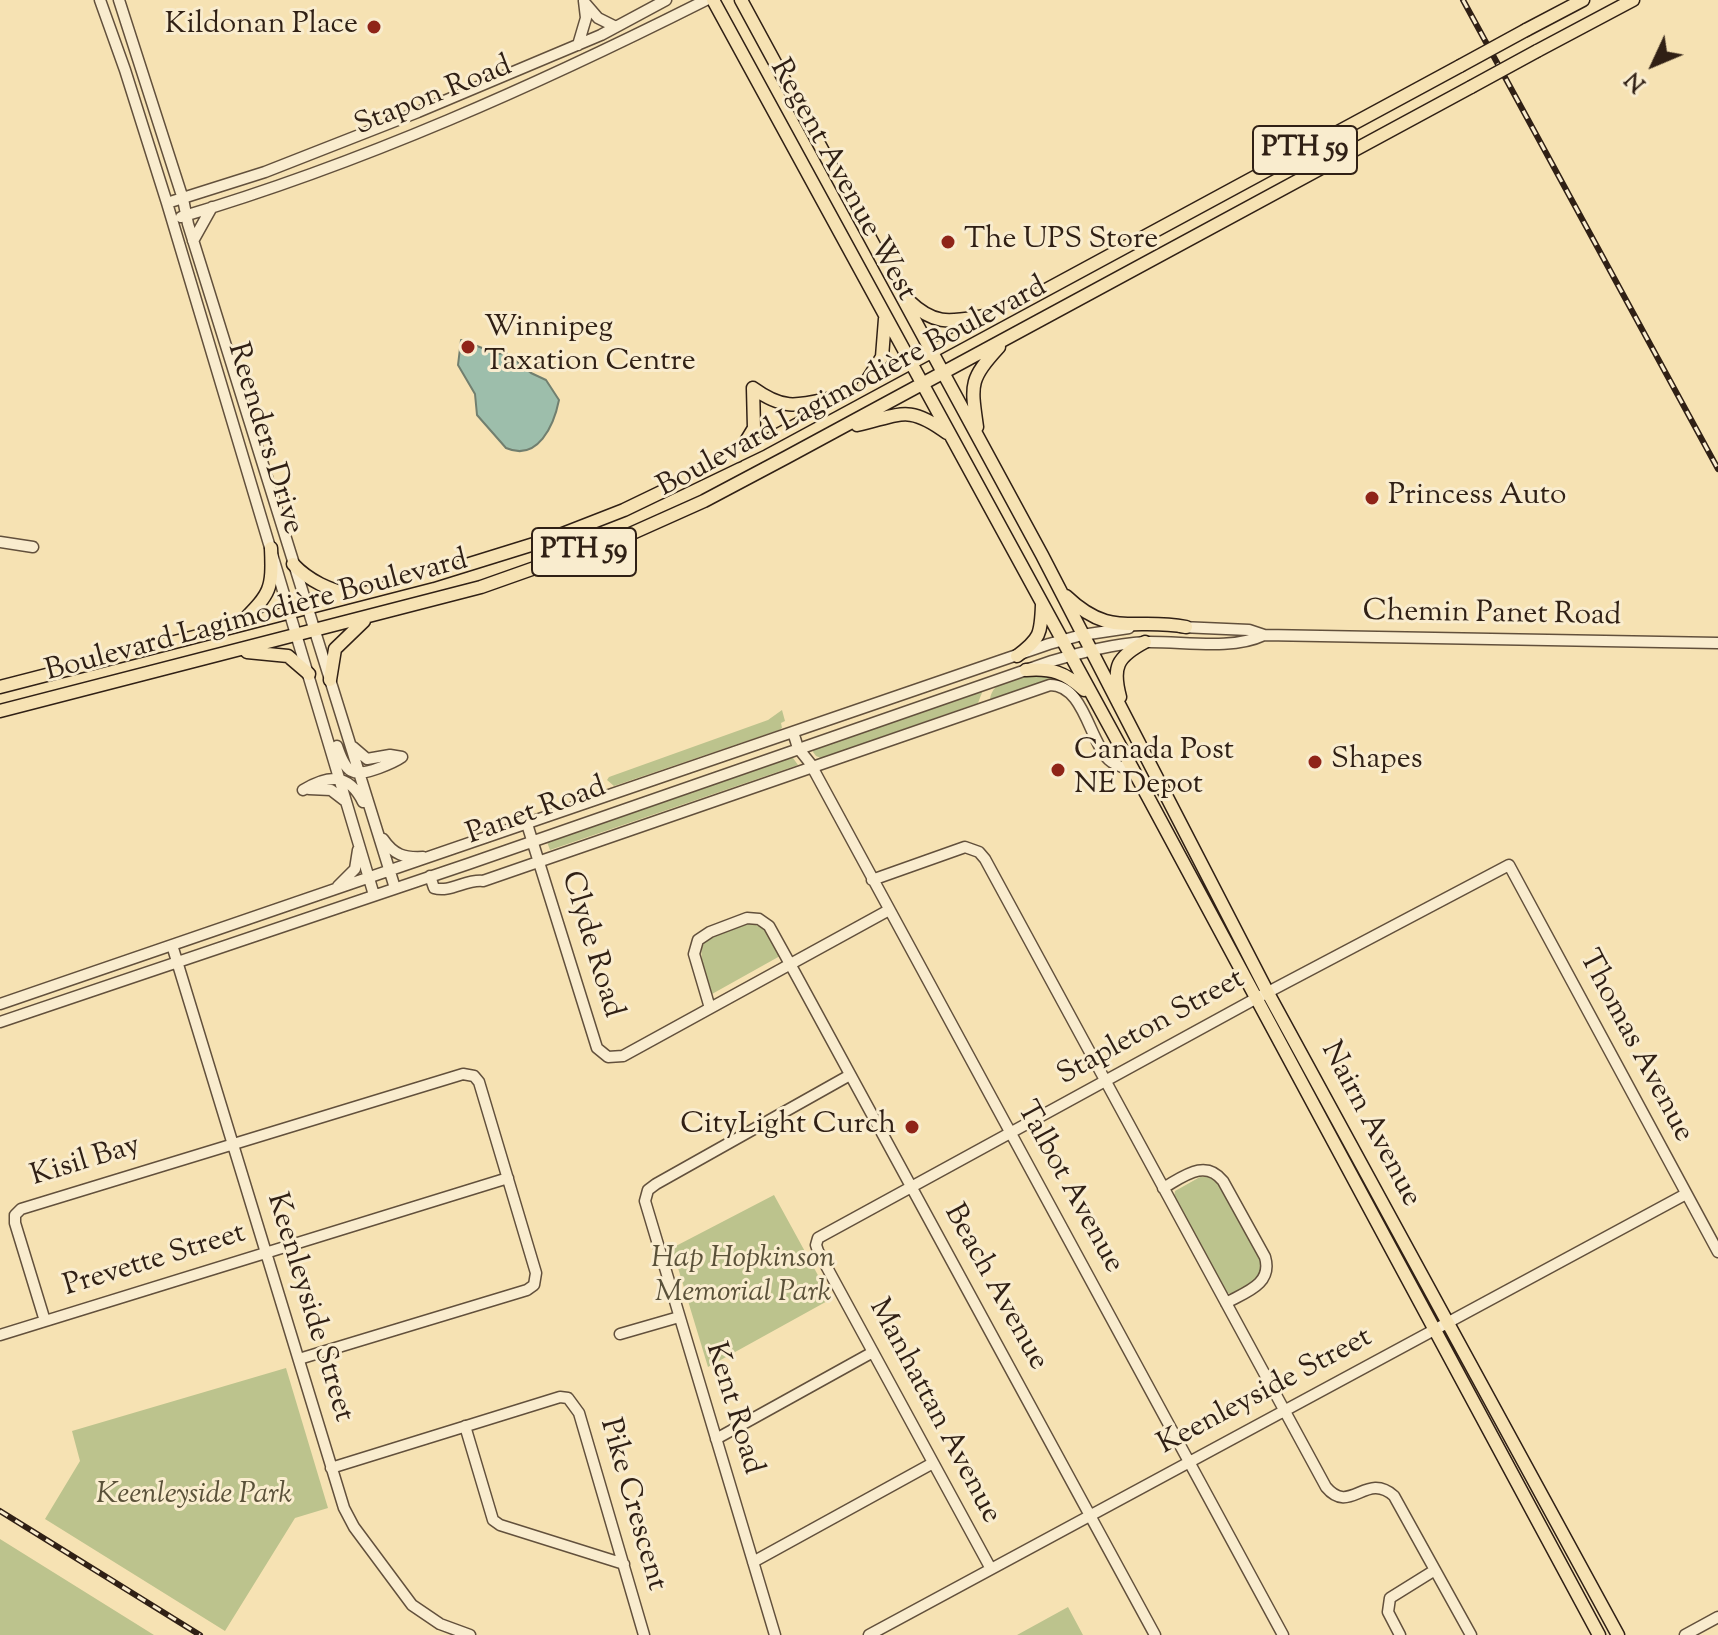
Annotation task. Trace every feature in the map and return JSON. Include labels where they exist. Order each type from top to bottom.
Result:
[{"type":"main road","name":"Regent Avenue West","points":[[713,0],[1061,641]]},
{"type":"main road","name":"Regent Avenue West","points":[[741,0],[978,434],[1082,635]]},
{"type":"main road","name":"Boulevard Lagimodière Boulevard","points":[[2,686],[478,563],[639,504],[736,457],[1583,0]]},
{"type":"main road","name":"Boulevard Lagimodière Boulevard","points":[[0,711],[481,587],[628,535],[704,501],[838,430],[1633,0]]},
{"type":"main road","points":[[783,128],[805,116]]},
{"type":"main road","points":[[901,294],[925,315],[939,321],[1002,313]]},
{"type":"main road","points":[[736,457],[754,428],[753,388],[768,399],[787,405],[857,392],[882,357],[885,316]]},
{"type":"main road","points":[[978,434],[972,390],[974,380],[978,371],[1008,338]]},
{"type":"main road","points":[[838,430],[908,413],[928,418],[950,435]]},
{"type":"main road","points":[[239,626],[268,593],[273,580],[271,548]]},
{"type":"main road","points":[[293,564],[304,576],[352,596]]},
{"type":"main road","points":[[1060,590],[1080,609],[1103,622],[1186,627]]},
{"type":"main road","points":[[1017,656],[1035,643],[1041,630],[1042,605]]},
{"type":"main road","points":[[330,680],[335,649],[367,618]]},
{"type":"main road","name":"Nairn Avenue","points":[[1082,635],[1225,912],[1385,1209],[1515,1477],[1599,1635]]},
{"type":"main road","name":"Nairn Avenue","points":[[1061,641],[1372,1215],[1529,1469],[1618,1635]]},
{"type":"main road","points":[[1127,723],[1115,675],[1125,655],[1145,642]]},
{"type":"main road","points":[[232,652],[288,656],[309,674]]},
{"type":"main road","points":[[1026,670],[1059,671],[1074,680],[1093,699]]},
{"type":"main road","points":[[0,719],[27,704]]},
{"type":"main road","points":[[1132,770],[1148,763]]},
{"type":"main road","points":[[1212,919],[1225,912]]},
{"type":"main road","points":[[1316,1111],[1328,1104]]},
{"type":"main road","points":[[1372,1215],[1385,1209]]},
{"type":"main road","points":[[1515,1477],[1529,1469]]},
{"type":"main road","points":[[1563,1568],[1576,1560]]},
{"type":"street","name":"Reenders Drive","points":[[100,0],[125,70],[220,375],[374,895]]},
{"type":"street","name":"Reenders Drive","points":[[119,0],[395,888]]},
{"type":"street","name":"Stapon Road","points":[[167,203],[265,172],[418,112],[601,35],[666,0]]},
{"type":"street","name":"Stapon Road","points":[[171,220],[270,189],[425,129],[548,78],[706,0]]},
{"type":"street","points":[[578,45],[586,18],[584,1],[598,18],[616,27]]},
{"type":"street","points":[[601,35],[601,53]]},
{"type":"street","points":[[539,60],[548,78]]},
{"type":"street","points":[[418,112],[425,129]]},
{"type":"street","points":[[193,241],[212,207]]},
{"type":"street","points":[[220,375],[233,369]]},
{"type":"street","points":[[0,542],[33,547]]},
{"type":"street","name":"Chemin Panet Road","points":[[1082,635],[1125,628],[1186,627],[1249,630],[1264,635],[1718,643]]},
{"type":"street","points":[[1219,643],[1220,629]]},
{"type":"street","name":"Panet Road","points":[[0,1004],[1082,635]]},
{"type":"street","name":"Chemin Panet Road","points":[[1091,650],[1145,642],[1249,643],[1264,635]]},
{"type":"street","name":"Panet Road","points":[[0,1022],[1091,650]]},
{"type":"street","points":[[982,708],[990,682]]},
{"type":"street","points":[[430,876],[434,888],[440,890],[474,880],[483,881],[810,765],[1050,685],[1066,688],[1109,760],[1132,770]]},
{"type":"street","points":[[317,697],[327,713],[344,765],[353,773],[359,774],[402,757],[367,759],[350,743]]},
{"type":"street","points":[[1080,708],[1093,699]]},
{"type":"street","name":"Talbot Avenue","points":[[797,731],[810,765],[1283,1635]]},
{"type":"street","points":[[349,810],[343,798],[331,790],[303,790],[319,780],[333,777],[352,785],[393,852],[400,856],[431,857]]},
{"type":"street","name":"Clyde Road","points":[[527,824],[597,1048],[608,1057],[623,1056],[889,910]]},
{"type":"street","points":[[327,892],[355,869],[357,836]]},
{"type":"street","points":[[872,880],[965,847],[979,852],[1328,1490],[1344,1498],[1368,1488],[1385,1488],[1394,1496],[1471,1635]]},
{"type":"street","name":"Stapleton Street","points":[[820,1236],[1255,999],[1509,865]]},
{"type":"street","name":"Thomas Avenue","points":[[1509,865],[1718,1252]]},
{"type":"street","points":[[710,1008],[694,954],[702,936],[747,918],[759,919],[769,926],[790,965]]},
{"type":"street","name":"Keenleyside Street","points":[[172,945],[331,1468],[350,1521],[412,1605],[440,1624],[470,1635]]},
{"type":"street","name":"Beach Avenue","points":[[790,965],[1155,1635]]},
{"type":"street","name":"Kisil Bay","points":[[45,1321],[15,1223],[15,1215],[21,1209],[233,1143],[467,1073],[479,1082],[508,1178]]},
{"type":"street","name":"Kent Road","points":[[775,1635],[645,1201],[648,1190],[850,1075]]},
{"type":"street","points":[[1163,1188],[1195,1171],[1204,1169],[1218,1174],[1265,1257],[1266,1276],[1260,1284],[1226,1303]]},
{"type":"street","points":[[299,1359],[530,1288],[536,1281],[536,1273],[508,1178]]},
{"type":"street","name":"Prevette Street","points":[[0,1335],[508,1178]]},
{"type":"street","name":"Keenleyside Street","points":[[869,1635],[1686,1194]]},
{"type":"street","name":"Manhattan Avenue","points":[[820,1236],[816,1248],[991,1569]]},
{"type":"street","points":[[620,1334],[679,1317]]},
{"type":"street","points":[[716,1439],[873,1352]]},
{"type":"street","name":"Pike Crescent","points":[[331,1468],[560,1397],[568,1398],[579,1413],[644,1635]]},
{"type":"street","points":[[465,1426],[493,1520],[500,1525],[624,1564]]},
{"type":"street","points":[[753,1562],[933,1463]]},
{"type":"street","points":[[1400,1635],[1388,1612],[1390,1598],[1435,1570]]},
{"type":"street","points":[[1685,1635],[1718,1617]]},
{"type":"green space","points":[[1031,673],[1059,678],[990,699],[1000,684]]},
{"type":"green space","points":[[983,690],[978,703],[821,758],[813,752],[814,748]]},
{"type":"green space","points":[[782,710],[785,721],[779,730],[614,786],[607,780],[768,720]]},
{"type":"green space","points":[[788,756],[798,765],[550,850],[546,839]]},
{"type":"green space","points":[[750,923],[764,928],[780,956],[712,994],[703,962],[704,944],[718,934]]},
{"type":"green space","points":[[1200,1177],[1210,1177],[1218,1184],[1261,1262],[1256,1281],[1246,1290],[1227,1293],[1174,1197],[1175,1191]]},
{"type":"green space","name":"Hap Hopkinson Memorial Park","points":[[774,1195],[831,1299],[708,1367],[672,1248]]},
{"type":"green space","name":"Keenleyside Park","points":[[286,1368],[328,1508],[295,1518],[225,1631],[45,1519],[80,1461],[72,1431]]},
{"type":"green space","points":[[0,1539],[154,1635],[0,1635]]},
{"type":"green space","points":[[1068,1607],[1083,1635],[1017,1635]]},
{"type":"shaded area","points":[[461,340],[498,354],[506,353],[531,373],[546,380],[559,400],[548,430],[536,446],[517,451],[506,448],[477,415],[475,394],[458,365]]},
{"type":"railway","points":[[1463,0],[1718,469]]},
{"type":"railway","points":[[0,1511],[200,1635]]},
{"type":"place","name":"Kildonan Place","points":[[374,27]]},
{"type":"place","name":"The UPS Store","points":[[948,242]]},
{"type":"place","name":"Winnipeg Taxation Centre","points":[[468,347]]},
{"type":"place","name":"Princess Auto","points":[[1372,498]]},
{"type":"place","name":"Shapes","points":[[1315,762]]},
{"type":"place","name":"Canada Post NE Depot","points":[[1058,770]]},
{"type":"place","name":"CityLight Curch","points":[[912,1127]]}]
